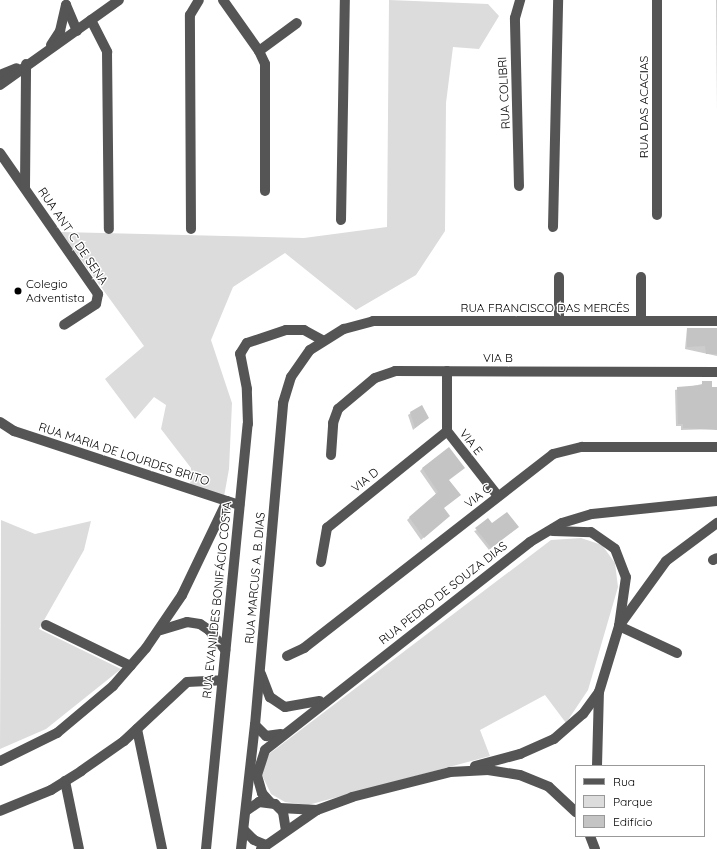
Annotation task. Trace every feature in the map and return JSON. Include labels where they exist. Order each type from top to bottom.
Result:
[{"type":"street","points":[[0,85],[26,64],[63,40],[75,26],[91,20],[119,0]]},
{"type":"street","points":[[191,229],[190,15],[199,0]]},
{"type":"street","points":[[223,0],[259,51],[265,64],[264,191]]},
{"type":"street","points":[[341,220],[344,0]]},
{"type":"street","name":"RUA COLIBRI","points":[[519,186],[515,18],[520,0]]},
{"type":"street","points":[[553,227],[558,0]]},
{"type":"street","name":"RUA DAS ACACIAS","points":[[657,0],[658,214]]},
{"type":"street","points":[[65,2],[75,26]]},
{"type":"street","points":[[46,51],[60,31],[65,2]]},
{"type":"street","points":[[91,20],[107,52],[109,229]]},
{"type":"street","points":[[259,51],[297,23]]},
{"type":"street","points":[[0,75],[26,64]]},
{"type":"street","points":[[25,188],[26,64]]},
{"type":"street","name":"RUA ANT C DE SENA","points":[[0,153],[98,294],[96,304],[64,325]]},
{"type":"street","points":[[558,321],[559,277]]},
{"type":"street","points":[[641,277],[641,321]]},
{"type":"street","name":"RUA FRANCISCO DAS MERCÊS","points":[[322,340],[373,321],[717,321]]},
{"type":"street","name":"RUA EVANILDES BONIFÁCIO COSTA","points":[[206,849],[248,404],[240,354],[247,343],[286,330],[304,330],[322,340]]},
{"type":"street","name":"RUA MARCUS A. B. DIAS","points":[[241,849],[255,726],[283,403],[299,363],[322,340]]},
{"type":"street","name":"VIA B","points":[[331,455],[333,422],[338,409],[374,378],[395,371],[717,372]]},
{"type":"street","name":"VIA E","points":[[447,371],[447,431],[498,496]]},
{"type":"street","name":"RUA MARIA DE LOURDES BRITO","points":[[0,422],[14,431]]},
{"type":"street","name":"RUA MARIA DE LOURDES BRITO","points":[[0,430],[14,431],[239,505]]},
{"type":"street","name":"VIA D","points":[[321,562],[323,534],[333,522],[447,431]]},
{"type":"street","name":"VIA C","points":[[287,656],[304,648],[553,454],[573,448],[717,447]]},
{"type":"street","points":[[0,761],[70,724],[132,666],[161,630],[195,571],[227,501]]},
{"type":"street","name":"RUA PEDRO DE SOUZA DIAS","points":[[270,802],[262,793],[257,775],[265,750],[283,733],[544,533],[592,514],[717,501]]},
{"type":"street","points":[[619,626],[666,561],[717,523]]},
{"type":"street","points":[[544,533],[574,529],[591,532],[616,549],[626,577],[619,626],[599,692],[597,765]]},
{"type":"street","points":[[161,630],[186,622],[200,624],[209,630],[225,650]]},
{"type":"street","points":[[46,625],[132,666]]},
{"type":"street","points":[[619,626],[677,653]]},
{"type":"street","points":[[260,671],[274,701]]},
{"type":"street","points":[[0,811],[65,782],[138,730],[187,682],[222,680]]},
{"type":"street","points":[[244,830],[264,847],[286,830],[317,810],[352,797],[520,754],[554,739],[574,723],[599,692]]},
{"type":"street","points":[[256,710],[264,702],[274,701],[285,707],[299,708],[329,698]]},
{"type":"street","points":[[255,726],[266,736],[283,733],[290,718],[285,707]]},
{"type":"street","points":[[138,730],[162,849]]},
{"type":"street","points":[[450,772],[488,770],[520,774],[549,787],[575,811]]},
{"type":"street","points":[[65,782],[79,849]]},
{"type":"street","points":[[246,812],[254,804],[270,802],[280,808],[317,810]]},
{"type":"street","points":[[280,808],[286,830]]},
{"type":"street","points":[[590,837],[596,849]]},
{"type":"street","points":[[598,837],[599,849]]},
{"type":"green space","points":[[389,0],[488,4],[499,16],[479,49],[453,47],[446,103],[445,231],[416,275],[356,310],[285,253],[233,287],[211,340],[232,403],[229,469],[223,502],[190,487],[191,468],[161,429],[166,405],[154,397],[135,419],[105,379],[144,346],[61,232],[304,238],[387,227]]},
{"type":"green space","points":[[1,520],[35,534],[91,521],[84,550],[39,629],[121,669],[46,729],[0,749]]},
{"type":"green space","points":[[581,538],[602,545],[615,563],[618,587],[588,690],[566,723],[545,695],[480,730],[490,756],[308,805],[285,802],[271,794],[261,773],[269,754],[551,540]]},
{"type":"building","points":[[687,328],[717,328],[717,354],[706,354],[705,346],[687,347]]},
{"type":"building","points":[[702,381],[712,381],[712,387],[717,387],[717,430],[683,428],[683,424],[678,424],[677,387],[702,385]]},
{"type":"building","points":[[422,405],[429,418],[415,428],[410,412]]},
{"type":"building","points":[[449,447],[465,468],[449,480],[461,495],[444,508],[450,516],[424,538],[409,517],[438,492],[422,468]]},
{"type":"building","points":[[507,512],[519,527],[491,548],[475,528],[488,518],[492,523]]},
{"type":"place","name":"Colegio Adventista","points":[[18,291]]}]
